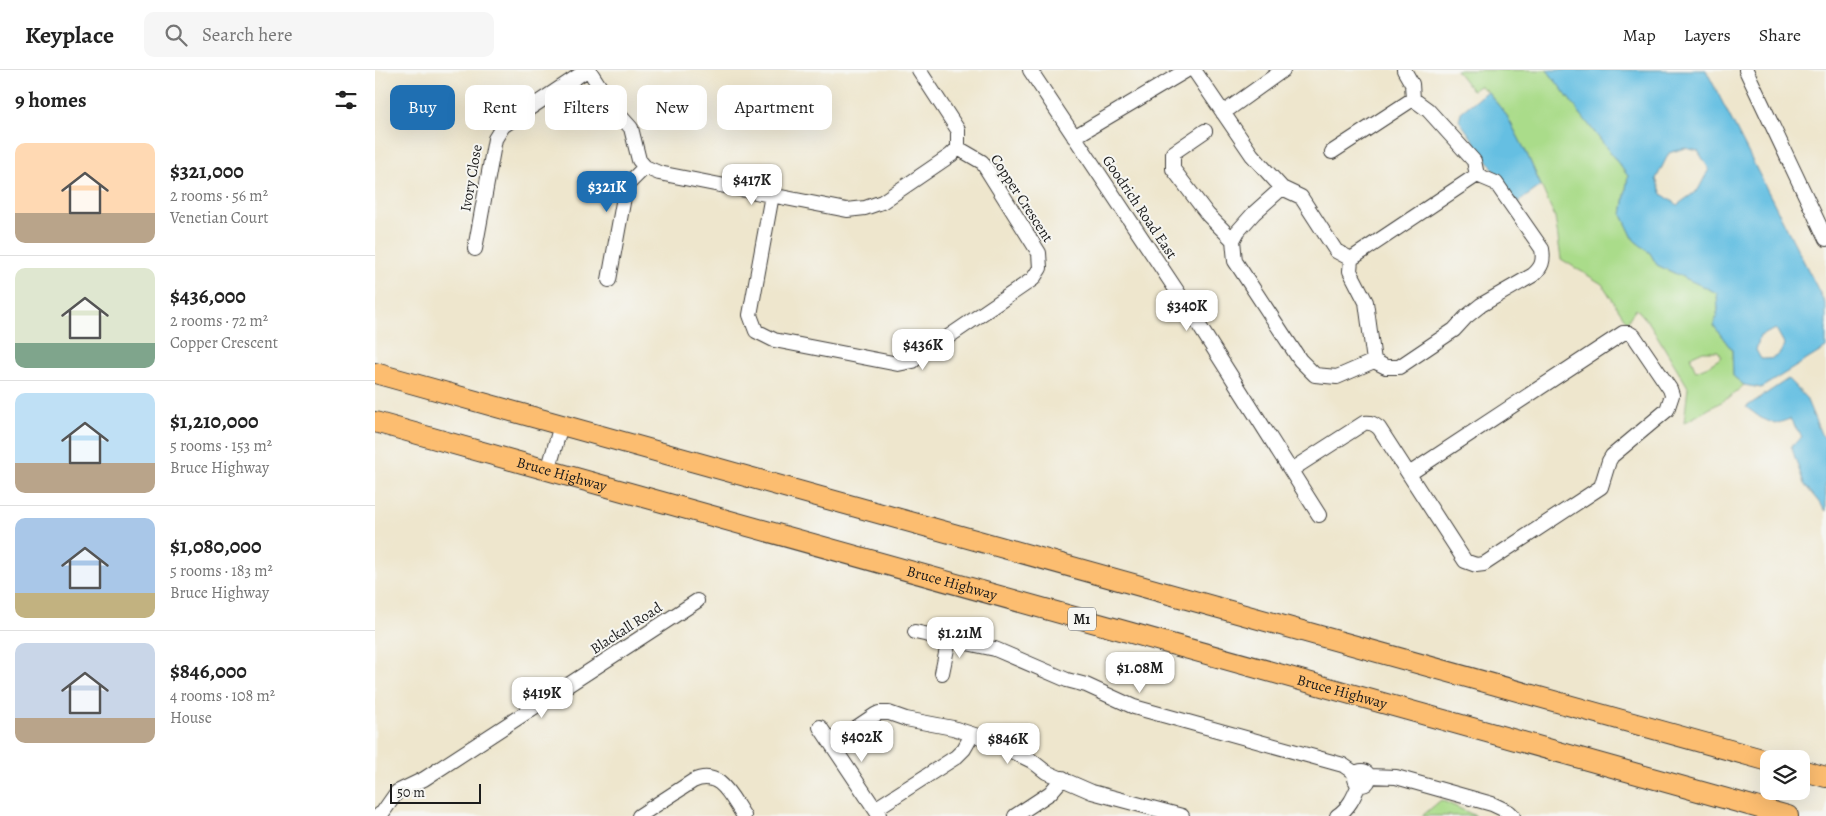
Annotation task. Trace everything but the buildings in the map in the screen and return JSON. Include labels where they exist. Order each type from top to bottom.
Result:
[{"type":"highway","points":[[375,373],[1760,758]]},
{"type":"highway","name":"Bruce Highway","points":[[375,422],[1788,816]]},
{"type":"highway","points":[[1810,773],[1826,777]]},
{"type":"street","points":[[588,70],[614,109],[631,128],[639,160],[645,167],[659,173],[847,210],[865,208],[882,202],[951,155],[957,148],[958,130],[919,70]]},
{"type":"street","name":"Ivory Close","points":[[475,249],[495,139],[503,126],[588,70]]},
{"type":"street","name":"Goodrich Road East","points":[[1030,70],[1181,297],[1319,515]]},
{"type":"street","points":[[1074,137],[1187,70]]},
{"type":"street","points":[[1194,70],[1253,155],[1282,188],[1301,197],[1336,251],[1351,259]]},
{"type":"street","points":[[1223,113],[1283,70]]},
{"type":"street","points":[[1404,70],[1412,84],[1413,99],[1428,110],[1474,161],[1477,175]]},
{"type":"street","points":[[1746,70],[1826,239]]},
{"type":"street","points":[[1332,152],[1413,99]]},
{"type":"street","points":[[1205,131],[1173,153],[1173,169],[1208,216],[1233,240]]},
{"type":"street","name":"Copper Crescent","points":[[772,195],[750,315],[756,331],[774,340],[898,364],[913,361],[925,349],[942,341],[1033,278],[1040,268],[1039,254],[982,162],[957,148]]},
{"type":"street","points":[[609,280],[626,186],[645,167]]},
{"type":"street","points":[[1282,188],[1254,213],[1238,231],[1233,240],[1235,260],[1300,360],[1315,375],[1337,377],[1374,361],[1386,367],[1399,367],[1454,330],[1466,316],[1481,305],[1533,275],[1541,268],[1542,250],[1495,182],[1477,175]]},
{"type":"street","points":[[1351,259],[1477,175]]},
{"type":"street","points":[[1351,259],[1350,271],[1367,302],[1374,361]]},
{"type":"street","points":[[1291,470],[1364,423],[1369,422],[1379,428],[1465,561],[1476,565],[1484,564],[1601,487],[1612,456],[1667,410],[1672,395],[1670,389],[1634,336],[1623,333],[1409,474]]},
{"type":"street","points":[[548,470],[561,425]]},
{"type":"street","name":"Blackall Road","points":[[379,816],[397,792],[424,779],[697,601]]},
{"type":"street","points":[[915,632],[979,645],[1007,653],[1067,680],[1086,685],[1133,707],[1343,765],[1361,778],[1396,777],[1492,804],[1511,814]]},
{"type":"street","points":[[942,673],[949,639]]},
{"type":"street","points":[[832,744],[875,715],[884,712],[895,714],[906,720],[953,728],[987,739],[1035,763],[1042,770],[1098,794],[1164,814],[1182,816]]},
{"type":"street","points":[[820,727],[877,812],[956,757],[964,749],[971,735]]},
{"type":"street","points":[[639,816],[701,777],[715,779],[725,789],[744,816]]},
{"type":"street","points":[[1015,816],[1050,793],[1063,778]]},
{"type":"street","points":[[1337,816],[1352,801],[1361,778]]},
{"type":"green space","points":[[1456,70],[1547,70],[1628,176],[1622,215],[1634,240],[1650,253],[1657,265],[1717,293],[1718,310],[1714,326],[1732,350],[1733,376],[1744,385],[1730,397],[1684,423],[1688,387],[1650,324],[1636,308],[1627,322],[1602,284],[1561,259],[1555,217],[1527,154],[1507,116],[1487,91],[1479,86],[1472,91]],"holes":[[[1703,351],[1718,351],[1722,357],[1696,371],[1690,357]]]},
{"type":"green space","points":[[1441,800],[1476,816],[1422,816]]},
{"type":"water","points":[[1547,70],[1706,70],[1826,305],[1826,348],[1761,388],[1744,385],[1733,376],[1732,350],[1714,326],[1718,310],[1717,293],[1657,265],[1650,253],[1634,240],[1622,215],[1628,176]],"holes":[[[1685,148],[1698,151],[1709,169],[1698,190],[1677,205],[1662,194],[1656,179],[1669,153]],[[1776,329],[1785,345],[1776,357],[1761,359],[1756,350],[1760,336]]]},
{"type":"water","points":[[1487,91],[1507,116],[1541,186],[1517,203],[1459,120],[1461,112]]},
{"type":"water","points":[[1788,379],[1806,398],[1821,434],[1826,439],[1826,511],[1804,484],[1791,446],[1802,437],[1790,419],[1775,424],[1761,418],[1746,407]]}]
